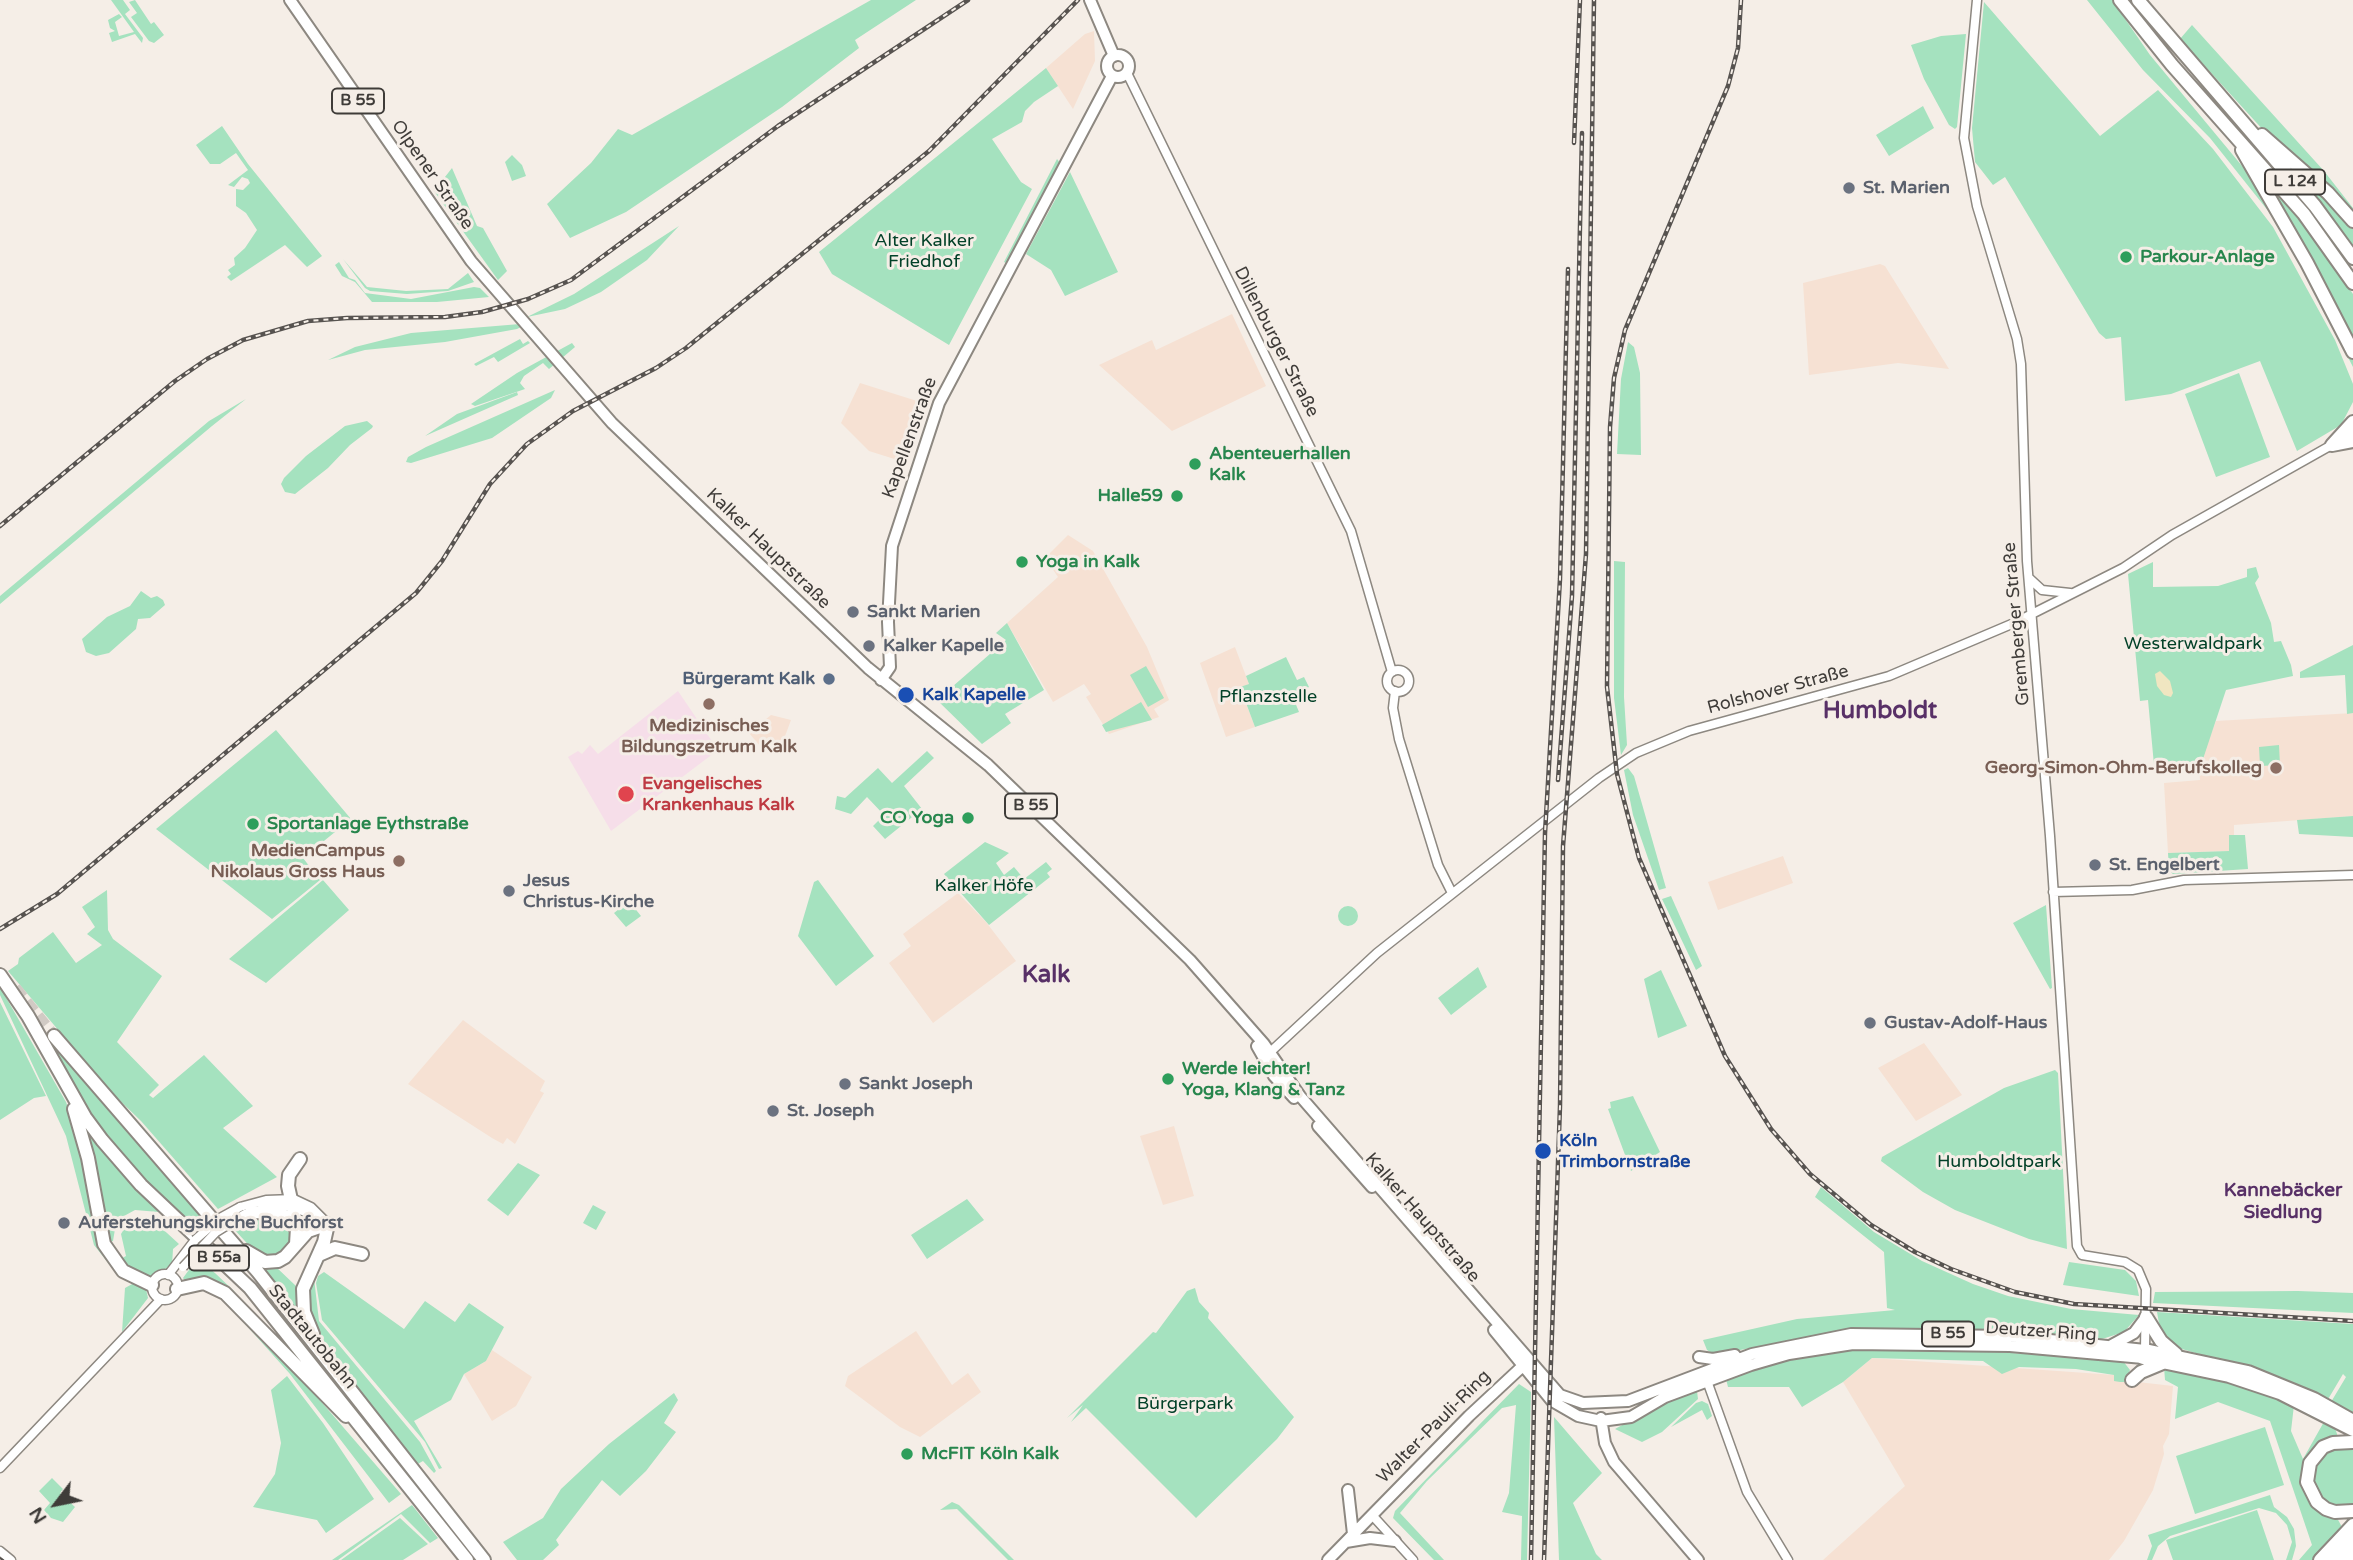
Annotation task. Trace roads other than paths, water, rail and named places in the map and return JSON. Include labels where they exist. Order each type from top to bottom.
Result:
[{"type":"highway","name":"L 124","points":[[2120,0],[2304,214],[2353,283]]},
{"type":"highway","name":"L 124","points":[[2138,0],[2315,206],[2353,258]]},
{"type":"highway","points":[[2232,110],[2301,169],[2353,221]]},
{"type":"highway","points":[[2237,139],[2351,346]]},
{"type":"highway","points":[[2332,444],[2353,422]]},
{"type":"highway","points":[[2332,444],[2353,441]]},
{"type":"highway","name":"Stadtautobahn","points":[[0,975],[28,1016],[67,1089],[122,1165],[250,1288],[467,1560]]},
{"type":"highway","name":"Stadtautobahn","points":[[54,1036],[226,1234],[316,1344],[484,1560]]},
{"type":"highway","points":[[67,1089],[88,1157],[104,1244],[123,1271],[156,1294]]},
{"type":"highway","points":[[297,1238],[289,1175],[300,1158]]},
{"type":"highway","points":[[246,1211],[281,1213],[290,1219],[297,1238]]},
{"type":"highway","points":[[226,1234],[265,1262],[285,1257],[297,1238],[328,1224]]},
{"type":"highway","points":[[316,1344],[303,1302],[307,1278],[324,1242],[328,1224]]},
{"type":"highway","points":[[316,1258],[335,1248],[362,1254]]},
{"type":"highway","points":[[174,1281],[204,1283],[225,1293],[337,1409],[365,1432]]},
{"type":"highway","points":[[2132,1381],[2141,1372],[2171,1358],[2146,1317]]},
{"type":"highway","name":"Deutzer Ring","points":[[2144,1354],[2171,1358],[2248,1382],[2353,1421]]},
{"type":"highway","name":"Deutzer Ring","points":[[2332,1413],[2353,1430]]},
{"type":"highway","points":[[2353,1442],[2333,1443],[2323,1447],[2310,1463],[2308,1482],[2317,1502],[2326,1509],[2335,1512],[2353,1511]]},
{"type":"highway","points":[[427,1511],[458,1560]]},
{"type":"highway","points":[[2320,1560],[2353,1525]]},
{"type":"highway","points":[[2334,1560],[2353,1540]]},
{"type":"highway","points":[[2348,1560],[2353,1555]]},
{"type":"main road","name":"Olpener Straße","points":[[290,0],[467,256],[501,298]]},
{"type":"main road","points":[[1090,0],[1114,56],[1126,60],[1127,73],[1120,77],[1112,76],[1107,65],[1114,56]]},
{"type":"main road","name":"Kapellenstraße","points":[[889,665],[887,622],[892,546],[939,402],[1112,76]]},
{"type":"main road","name":"Kalker Hauptstraße","points":[[501,298],[641,454],[881,680],[988,765],[1200,971],[1267,1056],[1278,1081],[1525,1363],[1552,1401],[1578,1416],[1601,1422]]},
{"type":"main road","points":[[868,668],[889,665]]},
{"type":"main road","points":[[881,680],[889,665]]},
{"type":"main road","name":"B 55","points":[[889,665],[901,695]]},
{"type":"main road","points":[[2112,1345],[2134,1333],[2146,1317]]},
{"type":"main road","name":"Deutzer Ring","points":[[1601,1422],[1621,1420],[1752,1354],[1825,1337],[1877,1332],[2012,1336],[2112,1345],[2144,1354]]},
{"type":"main road","name":"Deutzer Ring","points":[[1600,1404],[1641,1397],[1705,1376],[1789,1354],[1878,1343],[2010,1346],[2144,1354]]},
{"type":"main road","points":[[1699,1357],[1713,1359],[1752,1354]]},
{"type":"main road","name":"Kalker Hauptstraße","points":[[1525,1363],[1568,1400],[1600,1404]]},
{"type":"main road","name":"Walter-Pauli-Ring","points":[[1328,1560],[1525,1363]]},
{"type":"main road","points":[[1600,1404],[1605,1444],[1614,1462],[1630,1485],[1698,1560]]},
{"type":"main road","points":[[1578,1416],[1605,1444]]},
{"type":"main road","points":[[1605,1444],[1621,1420]]},
{"type":"main road","points":[[1348,1490],[1349,1538],[1395,1541]]},
{"type":"street","name":"Gremberger Straße","points":[[1977,0],[1965,138],[1977,206],[2017,339],[2021,364],[2031,614],[2053,892],[2068,1150],[2078,1251],[2088,1257],[2125,1262],[2138,1270],[2146,1289],[2146,1317]]},
{"type":"street","name":"Dillenburger Straße","points":[[1127,73],[1351,531],[1392,672]]},
{"type":"street","name":"Rolshover Straße","points":[[1267,1056],[1377,953],[1636,753],[1689,731],[1889,676],[2031,614],[2123,568],[2172,535],[2353,433]]},
{"type":"street","points":[[2029,577],[2034,585],[2042,590],[2073,593]]},
{"type":"street","points":[[1395,691],[1405,688],[1408,679],[1402,671],[1392,672],[1387,682],[1395,691],[1393,708],[1399,739],[1438,865],[1452,893]]},
{"type":"street","points":[[2053,892],[2132,890],[2184,880],[2353,875]]},
{"type":"street","points":[[156,1294],[172,1298],[174,1281],[181,1265],[216,1232],[267,1200],[291,1203],[328,1224]]},
{"type":"street","points":[[0,1468],[142,1320],[156,1294],[157,1278],[174,1281]]},
{"type":"street","points":[[2144,1354],[2146,1317]]},
{"type":"street","points":[[1705,1376],[1747,1492],[1788,1560]]},
{"type":"street","points":[[1371,1515],[1413,1560]]},
{"type":"street","points":[[0,1551],[11,1560]]},
{"type":"tunnel","points":[[15,988],[54,1036]]},
{"type":"railway","points":[[0,526],[175,381],[207,359],[243,340],[308,321],[445,317],[482,312],[528,299],[571,280],[778,126],[968,0]]},
{"type":"railway","points":[[0,929],[57,894],[416,593],[442,561],[490,484],[527,444],[573,411],[656,368],[686,348],[929,151],[1078,0]]},
{"type":"railway","points":[[1574,143],[1580,0]]},
{"type":"railway","points":[[1544,1560],[1560,1106],[1563,846],[1586,554],[1594,0]]},
{"type":"railway","points":[[1741,0],[1738,48],[1728,86],[1625,330],[1614,378],[1610,427],[1607,687],[1617,774],[1639,858],[1725,1056],[1771,1129],[1810,1174],[1871,1225],[1915,1252],[1951,1269],[2015,1292],[2074,1304],[2353,1321]]},
{"type":"railway","points":[[1558,780],[1572,596],[1582,133]]},
{"type":"railway","points":[[1531,1560],[1545,833],[1560,579],[1568,269]]},
{"type":"place","name":"St. Marien","points":[[1849,188]]},
{"type":"place","name":"Parkour-Anlage","points":[[2126,257]]},
{"type":"place","name":"Abenteuerhallen Kalk","points":[[1195,464]]},
{"type":"place","name":"Halle59","points":[[1177,496]]},
{"type":"place","name":"Yoga in Kalk","points":[[1022,562]]},
{"type":"place","name":"Sankt Marien","points":[[853,612]]},
{"type":"place","name":"Kalker Kapelle","points":[[869,646]]},
{"type":"place","name":"Bürgeramt Kalk","points":[[829,679]]},
{"type":"place","name":"Kalk Kapelle","points":[[906,695]]},
{"type":"place","name":"Medizinisches Bildungszetrum Kalk","points":[[709,704]]},
{"type":"place","name":"Georg-Simon-Ohm-Berufskolleg","points":[[2276,768]]},
{"type":"place","name":"Evangelisches Krankenhaus Kalk","points":[[626,794]]},
{"type":"place","name":"CO Yoga","points":[[968,818]]},
{"type":"place","name":"Sportanlage Eythstraße","points":[[253,824]]},
{"type":"place","name":"MedienCampus Nikolaus Gross Haus","points":[[399,861]]},
{"type":"place","name":"St. Engelbert","points":[[2095,865]]},
{"type":"place","name":"Jesus Christus-Kirche","points":[[509,891]]},
{"type":"place","name":"Gustav-Adolf-Haus","points":[[1870,1023]]},
{"type":"place","name":"Werde leichter! Yoga, Klang & Tanz","points":[[1168,1079]]},
{"type":"place","name":"Sankt Joseph","points":[[845,1084]]},
{"type":"place","name":"St. Joseph","points":[[773,1111]]},
{"type":"place","name":"Köln Trimbornstraße","points":[[1543,1151]]},
{"type":"place","name":"Auferstehungskirche Buchforst","points":[[64,1223]]},
{"type":"place","name":"McFIT Köln Kalk","points":[[907,1454]]},
{"type":"district","name":"Humboldt","points":[[1880,712]]},
{"type":"district","name":"Kalk","points":[[1046,976]]},
{"type":"district","name":"Kannebäcker Siedlung","points":[[2283,1202]]},
{"type":"park label","name":"Alter Kalker Friedhof","points":[[924,251]]},
{"type":"park label","name":"Westerwaldpark","points":[[2193,644]]},
{"type":"park label","name":"Pflanzstelle","points":[[1268,697]]},
{"type":"park label","name":"Kalker Höfe","points":[[984,886]]},
{"type":"park label","name":"Humboldtpark","points":[[1999,1162]]},
{"type":"park label","name":"Bürgerpark","points":[[1185,1404]]}]
